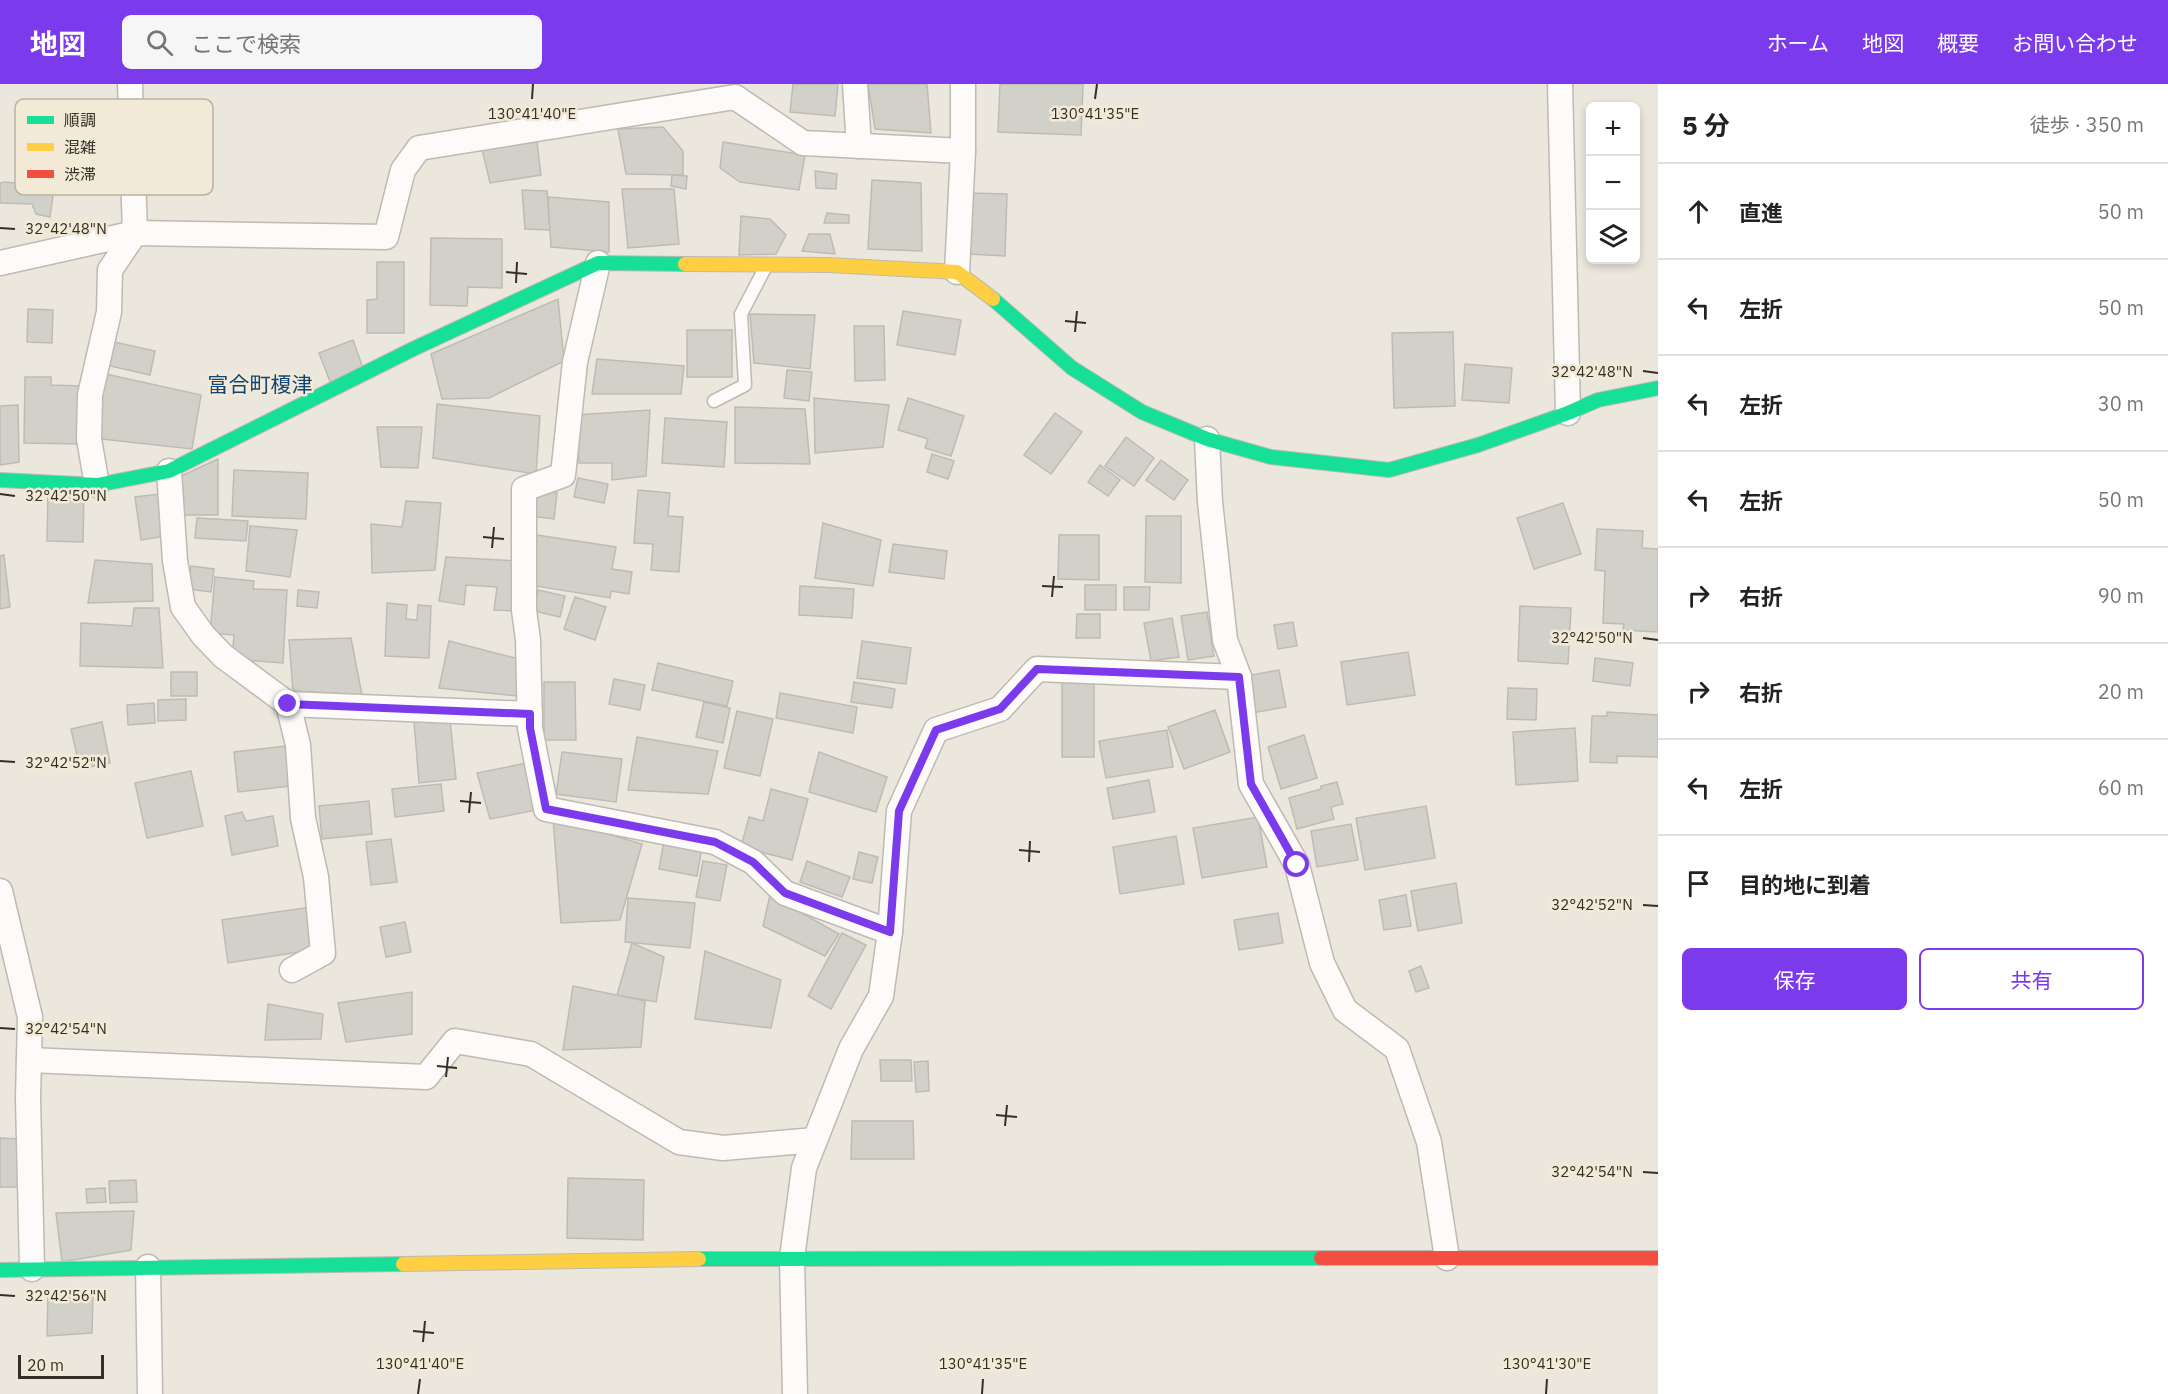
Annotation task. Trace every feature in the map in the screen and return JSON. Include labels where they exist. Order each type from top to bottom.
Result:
[{"type":"street","points":[[130,84],[131,99]]},
{"type":"street","points":[[855,84],[859,146]]},
{"type":"street","points":[[957,272],[963,151],[963,84]]},
{"type":"street","points":[[1560,84],[1568,413]]},
{"type":"street","points":[[0,263],[135,233],[386,237],[403,170],[419,148],[735,97],[803,143],[963,151]]},
{"type":"street","points":[[97,485],[89,440],[90,395],[109,312],[110,270],[135,233],[134,195]]},
{"type":"street","points":[[0,480],[97,485],[169,471],[413,349],[598,263],[829,265],[957,272],[1005,309],[1072,368],[1142,411],[1208,439],[1271,457],[1389,470],[1478,445],[1598,400],[1658,388]]},
{"type":"street","points":[[598,263],[575,362],[564,475],[524,489],[524,610],[528,640],[530,728],[546,809],[715,842],[753,862],[785,893],[890,932]]},
{"type":"street","points":[[1208,439],[1210,502],[1225,640],[1239,677],[1251,784],[1297,865],[1322,963],[1345,1010],[1397,1049],[1429,1142],[1447,1258]]},
{"type":"street","points":[[169,471],[175,561],[183,607],[203,635],[223,656],[288,704],[530,714]]},
{"type":"street","points":[[795,1394],[792,1258],[804,1168],[851,1048],[881,996],[890,932],[899,811],[936,730],[1000,709],[1037,669],[1239,677]]},
{"type":"street","points":[[288,704],[298,745],[303,818],[316,877],[323,953],[292,970]]},
{"type":"street","points":[[0,891],[30,1017],[28,1098],[32,1269]]},
{"type":"street","points":[[29,1060],[426,1077],[455,1041],[531,1054],[679,1142],[723,1148],[815,1140]]},
{"type":"street","points":[[0,1270],[792,1258],[1658,1258]]},
{"type":"street","points":[[148,1267],[150,1394]]},
{"type":"lane","points":[[714,401],[745,385],[741,314],[767,264]]},
{"type":"building","points":[[793,84],[838,84],[835,116],[790,112]]},
{"type":"building","points":[[868,84],[927,84],[931,133],[875,129]]},
{"type":"building","points":[[1000,84],[1083,84],[1081,135],[998,132]]},
{"type":"building","points":[[663,127],[683,151],[683,175],[626,174],[618,129]]},
{"type":"building","points":[[537,142],[541,175],[490,183],[482,149]]},
{"type":"building","points":[[723,142],[805,155],[799,190],[740,182],[720,168]]},
{"type":"building","points":[[815,171],[837,174],[836,189],[816,188]]},
{"type":"building","points":[[672,175],[687,176],[686,189],[671,186]]},
{"type":"building","points":[[872,180],[921,183],[922,251],[868,249]]},
{"type":"building","points":[[0,183],[15,183],[15,195],[53,195],[50,217],[36,214],[32,204],[0,203]]},
{"type":"building","points":[[622,189],[674,189],[679,244],[628,248]]},
{"type":"building","points":[[522,190],[547,191],[550,230],[525,229]]},
{"type":"building","points":[[970,193],[1007,194],[1005,256],[968,254]]},
{"type":"building","points":[[548,197],[609,202],[609,252],[551,247]]},
{"type":"building","points":[[827,213],[849,215],[849,223],[824,223]]},
{"type":"building","points":[[741,216],[770,219],[786,235],[776,254],[739,255]]},
{"type":"building","points":[[809,234],[830,234],[835,254],[802,251]]},
{"type":"building","points":[[431,238],[502,239],[502,288],[468,287],[467,306],[430,305]]},
{"type":"building","points":[[377,262],[404,262],[404,333],[367,333],[367,300],[377,299]]},
{"type":"building","points":[[558,299],[564,361],[489,398],[442,399],[431,354]]},
{"type":"building","points":[[28,309],[53,310],[52,343],[27,342]]},
{"type":"building","points":[[903,311],[961,320],[955,355],[897,345]]},
{"type":"building","points":[[750,314],[815,315],[810,369],[754,363]]},
{"type":"building","points":[[854,326],[884,326],[885,380],[855,381]]},
{"type":"building","points":[[687,330],[732,330],[732,377],[687,377]]},
{"type":"building","points":[[1453,332],[1455,406],[1394,408],[1392,333]]},
{"type":"building","points":[[353,340],[364,371],[331,384],[319,353]]},
{"type":"building","points":[[110,341],[155,351],[150,375],[106,365]]},
{"type":"building","points":[[597,359],[684,366],[681,394],[592,394]]},
{"type":"building","points":[[1465,364],[1512,368],[1509,403],[1462,400]]},
{"type":"building","points":[[787,370],[812,372],[809,401],[784,398]]},
{"type":"building","points":[[106,374],[201,395],[192,449],[93,438]]},
{"type":"building","points":[[25,377],[51,377],[51,385],[83,386],[82,444],[24,443]]},
{"type":"building","points":[[814,398],[889,405],[883,447],[815,453]]},
{"type":"building","points":[[908,398],[964,416],[951,456],[925,448],[928,439],[898,430]]},
{"type":"building","points":[[437,404],[540,416],[536,474],[433,458]]},
{"type":"building","points":[[18,405],[19,462],[0,465],[0,406]]},
{"type":"building","points":[[735,407],[805,409],[810,464],[735,463]]},
{"type":"building","points":[[650,410],[646,476],[612,480],[612,463],[579,463],[576,415]]},
{"type":"building","points":[[1055,413],[1082,432],[1051,474],[1024,455]]},
{"type":"building","points":[[665,418],[727,422],[724,467],[662,463]]},
{"type":"building","points":[[377,427],[422,427],[418,468],[381,467]]},
{"type":"building","points":[[1126,437],[1154,458],[1134,486],[1105,466]]},
{"type":"building","points":[[932,454],[954,461],[948,479],[927,472]]},
{"type":"building","points":[[218,459],[218,515],[178,515],[179,477]]},
{"type":"building","points":[[1161,460],[1188,480],[1174,500],[1146,480]]},
{"type":"building","points":[[1100,465],[1120,480],[1108,496],[1088,482]]},
{"type":"building","points":[[234,470],[308,473],[306,519],[232,516]]},
{"type":"building","points":[[578,478],[608,484],[604,503],[574,497]]},
{"type":"building","points":[[48,490],[84,490],[83,542],[47,541]]},
{"type":"building","points":[[534,490],[557,493],[554,519],[531,516]]},
{"type":"building","points":[[638,490],[670,493],[668,516],[683,517],[679,572],[651,570],[653,544],[634,543]]},
{"type":"building","points":[[160,494],[166,536],[141,540],[135,497]]},
{"type":"building","points":[[406,501],[441,503],[435,570],[372,573],[371,524],[402,527]]},
{"type":"building","points":[[1563,503],[1581,554],[1534,569],[1517,518]]},
{"type":"building","points":[[1146,516],[1181,516],[1181,583],[1145,582]]},
{"type":"building","points":[[197,518],[248,521],[246,541],[195,538]]},
{"type":"building","points":[[823,523],[881,540],[873,586],[815,578]]},
{"type":"building","points":[[250,526],[297,530],[290,577],[246,571]]},
{"type":"building","points":[[1597,529],[1643,531],[1642,548],[1658,549],[1658,632],[1623,630],[1624,624],[1603,623],[1605,571],[1595,570]]},
{"type":"building","points":[[537,535],[616,547],[612,569],[632,572],[629,594],[611,591],[610,598],[529,585]]},
{"type":"building","points":[[1059,535],[1099,535],[1099,580],[1058,579]]},
{"type":"building","points":[[893,544],[947,551],[944,579],[889,572]]},
{"type":"building","points":[[4,555],[10,607],[0,609],[0,556]]},
{"type":"building","points":[[446,557],[517,561],[514,611],[494,610],[497,587],[466,585],[464,605],[439,601]]},
{"type":"building","points":[[95,560],[152,564],[153,601],[88,603]]},
{"type":"building","points":[[191,566],[214,569],[211,592],[188,589]]},
{"type":"building","points":[[215,577],[254,581],[253,589],[287,590],[283,663],[232,659],[234,635],[210,633]]},
{"type":"building","points":[[1085,585],[1116,585],[1116,610],[1085,610]]},
{"type":"building","points":[[800,586],[854,589],[852,618],[799,615]]},
{"type":"building","points":[[1124,587],[1150,587],[1149,610],[1124,610]]},
{"type":"building","points":[[298,590],[319,592],[317,608],[297,606]]},
{"type":"building","points":[[538,590],[565,596],[560,617],[534,611]]},
{"type":"building","points":[[575,597],[606,607],[595,640],[564,629]]},
{"type":"building","points":[[387,603],[407,605],[406,619],[417,620],[418,605],[431,606],[429,658],[385,656]]},
{"type":"building","points":[[1520,606],[1571,608],[1568,664],[1518,661]]},
{"type":"building","points":[[134,608],[159,608],[163,668],[80,666],[81,623],[132,626]]},
{"type":"building","points":[[1207,612],[1214,656],[1188,660],[1181,616]]},
{"type":"building","points":[[1077,614],[1100,614],[1100,638],[1076,638]]},
{"type":"building","points":[[1172,618],[1179,657],[1151,661],[1144,623]]},
{"type":"building","points":[[1293,622],[1297,646],[1278,649],[1274,625]]},
{"type":"building","points":[[351,638],[362,695],[293,691],[289,640]]},
{"type":"building","points":[[449,641],[519,659],[518,696],[439,688]]},
{"type":"building","points":[[862,641],[911,648],[906,684],[857,678]]},
{"type":"building","points":[[1408,652],[1415,695],[1347,705],[1341,662]]},
{"type":"building","points":[[1595,658],[1633,663],[1630,686],[1593,681]]},
{"type":"building","points":[[658,663],[733,681],[727,706],[652,690]]},
{"type":"building","points":[[1279,670],[1286,707],[1252,713],[1246,676]]},
{"type":"building","points":[[171,672],[197,672],[197,696],[171,696]]},
{"type":"building","points":[[1062,677],[1094,677],[1094,757],[1062,757]]},
{"type":"building","points":[[614,679],[645,685],[640,710],[609,704]]},
{"type":"building","points":[[544,682],[575,682],[576,740],[544,740]]},
{"type":"building","points":[[854,682],[895,689],[892,708],[851,702]]},
{"type":"building","points":[[1508,688],[1537,689],[1536,720],[1507,719]]},
{"type":"building","points":[[780,693],[857,707],[853,733],[776,718]]},
{"type":"building","points":[[186,699],[186,720],[158,721],[158,700]]},
{"type":"building","points":[[704,702],[730,708],[723,743],[696,737]]},
{"type":"building","points":[[154,703],[155,723],[128,725],[127,705]]},
{"type":"building","points":[[1215,710],[1230,752],[1184,769],[1168,727]]},
{"type":"building","points":[[737,711],[773,719],[760,776],[724,768]]},
{"type":"building","points":[[1607,712],[1658,715],[1658,757],[1617,756],[1617,763],[1590,762],[1592,716],[1607,716]]},
{"type":"building","points":[[450,719],[456,779],[419,783],[414,722]]},
{"type":"building","points":[[102,722],[110,763],[80,769],[71,729]]},
{"type":"building","points":[[1575,728],[1578,781],[1516,785],[1513,732]]},
{"type":"building","points":[[1167,730],[1173,767],[1106,778],[1099,741]]},
{"type":"building","points":[[1304,735],[1317,778],[1281,789],[1268,747]]},
{"type":"building","points":[[637,737],[718,751],[708,794],[628,790]]},
{"type":"building","points":[[285,746],[290,786],[238,792],[234,752]]},
{"type":"building","points":[[562,752],[622,759],[616,802],[556,794]]},
{"type":"building","points":[[819,752],[887,777],[876,812],[809,792]]},
{"type":"building","points":[[527,763],[537,810],[490,819],[477,773]]},
{"type":"building","points":[[191,771],[203,826],[147,838],[135,783]]},
{"type":"building","points":[[1149,780],[1155,812],[1113,819],[1107,788]]},
{"type":"building","points":[[1337,782],[1343,804],[1331,807],[1334,819],[1297,829],[1289,798]]},
{"type":"building","points":[[441,784],[444,811],[395,817],[392,789]]},
{"type":"building","points":[[771,789],[808,799],[792,860],[741,847],[749,817],[763,821]]},
{"type":"building","points":[[369,801],[372,834],[322,839],[319,806]]},
{"type":"building","points":[[1426,806],[1435,858],[1365,870],[1356,818]]},
{"type":"building","points":[[242,812],[246,821],[273,816],[278,846],[232,855],[225,816]]},
{"type":"building","points":[[1258,817],[1267,867],[1202,878],[1193,828]]},
{"type":"building","points":[[553,818],[642,844],[620,920],[561,923]]},
{"type":"building","points":[[1351,824],[1358,860],[1317,867],[1311,831]]},
{"type":"building","points":[[1176,836],[1184,884],[1120,894],[1113,847]]},
{"type":"building","points":[[391,839],[397,882],[371,885],[366,842]]},
{"type":"building","points":[[664,840],[702,847],[697,876],[659,869]]},
{"type":"building","points":[[859,852],[878,857],[872,883],[853,879]]},
{"type":"building","points":[[703,861],[727,865],[720,901],[696,897]]},
{"type":"building","points":[[807,861],[850,877],[842,897],[800,882]]},
{"type":"building","points":[[1456,883],[1462,923],[1418,931],[1411,891]]},
{"type":"building","points":[[770,895],[839,934],[825,956],[763,926]]},
{"type":"building","points":[[1406,895],[1411,926],[1384,930],[1379,900]]},
{"type":"building","points":[[628,898],[695,903],[690,948],[625,942]]},
{"type":"building","points":[[311,907],[312,950],[228,963],[222,920]]},
{"type":"building","points":[[1278,913],[1283,943],[1239,950],[1234,920]]},
{"type":"building","points":[[405,922],[411,952],[386,957],[380,927]]},
{"type":"building","points":[[842,933],[866,945],[831,1009],[808,996]]},
{"type":"building","points":[[632,943],[664,957],[656,1002],[617,995]]},
{"type":"building","points":[[705,951],[781,980],[771,1028],[695,1019]]},
{"type":"building","points":[[1421,966],[1429,988],[1416,992],[1409,971]]},
{"type":"building","points":[[573,986],[645,1001],[641,1047],[563,1050]]},
{"type":"building","points":[[412,992],[412,1034],[346,1042],[338,1003]]},
{"type":"building","points":[[268,1004],[323,1014],[321,1039],[265,1040]]},
{"type":"building","points":[[880,1060],[911,1060],[912,1081],[881,1081]]},
{"type":"building","points":[[928,1061],[929,1091],[916,1092],[914,1062]]},
{"type":"building","points":[[852,1121],[913,1121],[914,1159],[851,1159]]},
{"type":"building","points":[[0,1138],[21,1139],[18,1187],[0,1187]]},
{"type":"building","points":[[568,1178],[644,1180],[643,1240],[567,1238]]},
{"type":"building","points":[[136,1180],[137,1202],[110,1203],[109,1181]]},
{"type":"building","points":[[105,1188],[106,1202],[87,1203],[86,1189]]},
{"type":"building","points":[[134,1211],[131,1250],[62,1262],[56,1213]]},
{"type":"building","points":[[48,1292],[93,1294],[92,1333],[47,1336]]},
{"type":"traffic: fast","points":[[0,480],[97,485],[169,471],[413,349],[598,263],[685,264]]},
{"type":"traffic: fast","points":[[993,299],[1072,368],[1142,412],[1207,439],[1271,457],[1389,470],[1478,445],[1598,400],[1658,388]]},
{"type":"traffic: fast","points":[[699,1259],[1321,1258]]},
{"type":"traffic: fast","points":[[0,1270],[403,1264]]},
{"type":"traffic: slow","points":[[685,264],[829,265],[957,272],[993,299]]},
{"type":"traffic: slow","points":[[403,1264],[699,1259]]},
{"type":"traffic: jam","points":[[1321,1258],[1658,1258]]},
{"type":"district","name":"富合町榎津","points":[[260,384]]},
{"type":"route","points":[[288,704],[530,714],[530,728],[546,809],[715,842],[753,862],[785,893],[890,932],[899,811],[936,730],[1000,709],[1037,669],[1239,677],[1251,784],[1297,865]]}]
